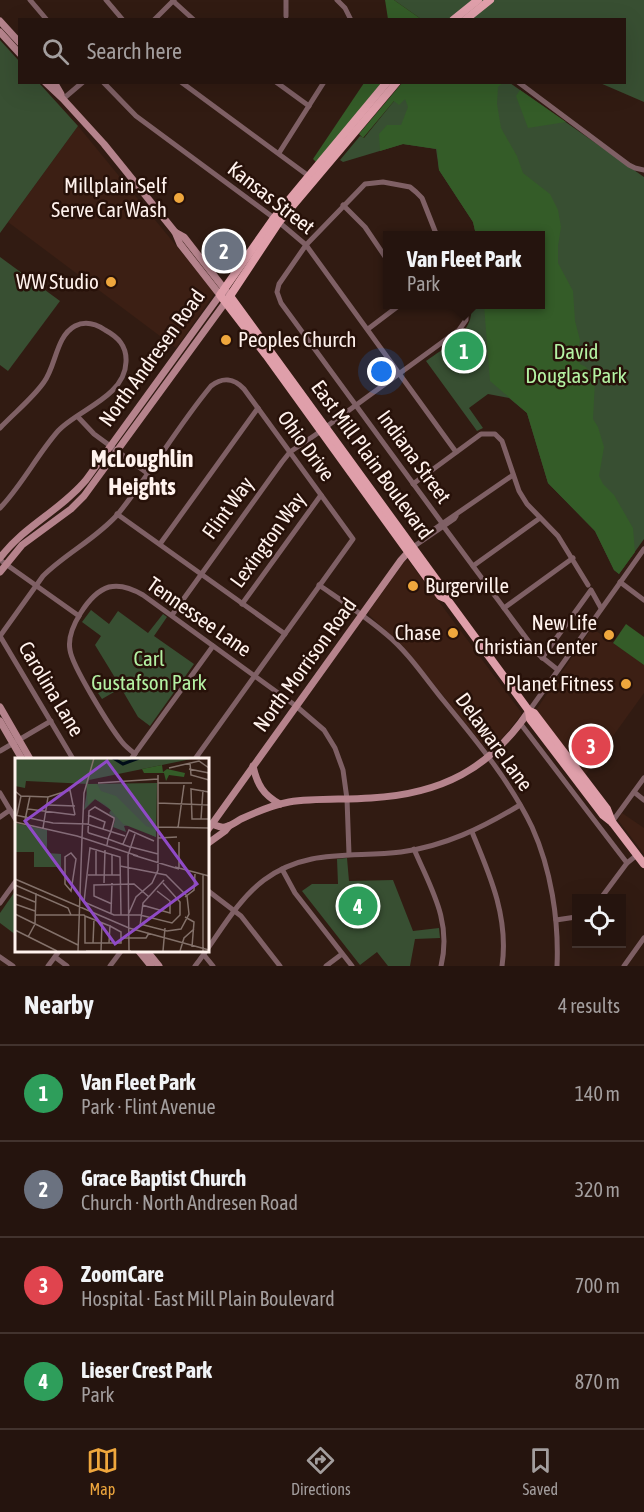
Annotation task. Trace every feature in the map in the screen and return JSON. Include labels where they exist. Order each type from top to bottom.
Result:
[{"type":"main road","points":[[456,18],[478,0]]},
{"type":"main road","points":[[468,18],[490,0]]},
{"type":"main road","name":"North Andresen Road","points":[[225,295],[277,220],[385,84]]},
{"type":"main road","name":"North Andresen Road","points":[[311,178],[395,84]]},
{"type":"main road","name":"East Mill Plain Boulevard","points":[[225,295],[410,549],[446,593],[447,599],[529,711],[534,712],[607,809],[612,822],[644,864]]},
{"type":"street","points":[[30,0],[45,18]]},
{"type":"street","points":[[106,0],[121,18]]},
{"type":"street","points":[[286,0],[286,16]]},
{"type":"street","points":[[337,0],[345,8],[350,18]]},
{"type":"street","points":[[156,18],[174,1],[192,18]]},
{"type":"street","points":[[0,21],[18,41]]},
{"type":"street","points":[[0,32],[18,52]]},
{"type":"street","name":"East Mill Plain Boulevard","points":[[47,84],[119,162],[176,232],[180,244],[225,295]]},
{"type":"street","name":"East Mill Plain Boulevard","points":[[55,84],[63,99]]},
{"type":"street","points":[[63,99],[81,84]]},
{"type":"street","name":"Kansas Street","points":[[105,84],[135,116],[277,220],[306,245],[456,452]]},
{"type":"street","points":[[184,84],[311,178]]},
{"type":"street","points":[[279,84],[309,106]]},
{"type":"street","points":[[279,153],[323,84]]},
{"type":"street","points":[[521,84],[629,165],[644,170]]},
{"type":"street","points":[[306,245],[365,184],[373,182],[410,187],[422,198],[435,231]]},
{"type":"street","points":[[343,205],[365,227],[383,255]]},
{"type":"street","name":"Indiana Street","points":[[306,245],[279,284],[277,292],[281,303],[504,608],[542,658],[558,670]]},
{"type":"street","name":"North Andresen Road","points":[[0,572],[2,561],[24,532],[78,489],[225,295]]},
{"type":"street","name":"North Andresen Road","points":[[2,561],[33,535],[71,509],[84,496],[118,451],[225,295]]},
{"type":"street","points":[[368,329],[394,309]]},
{"type":"street","name":"Flint Way","points":[[172,615],[290,452],[459,330],[466,320],[466,309]]},
{"type":"street","points":[[0,428],[45,381],[67,332],[74,326],[92,323],[116,337],[122,344],[126,354],[126,366],[118,383],[110,392],[61,428],[0,508]]},
{"type":"street","name":"Ohio Drive","points":[[147,473],[216,382],[228,379],[240,384],[352,539],[319,585]]},
{"type":"street","points":[[160,544],[258,408]]},
{"type":"street","points":[[0,636],[35,586],[52,567],[87,542],[117,514],[147,473],[94,434],[78,417]]},
{"type":"street","points":[[413,484],[481,434],[495,434],[502,441],[513,475],[527,504],[558,536],[601,608]]},
{"type":"street","name":"North Morrison Road","points":[[208,830],[410,549],[452,516],[456,516],[513,475]]},
{"type":"street","name":"Lexington Way","points":[[242,604],[321,495]]},
{"type":"street","points":[[117,514],[285,634]]},
{"type":"street","points":[[473,566],[540,518]]},
{"type":"street","points":[[212,824],[218,827],[229,826],[280,804],[291,802],[416,793],[466,773],[498,748],[520,723],[644,549]]},
{"type":"street","points":[[504,608],[573,558]]},
{"type":"street","points":[[2,561],[79,616]]},
{"type":"street","points":[[620,582],[644,600]]},
{"type":"street","points":[[196,758],[319,585]]},
{"type":"street","name":"Delaware Lane","points":[[319,585],[388,635],[487,758],[520,805],[542,854],[556,920],[557,966]]},
{"type":"street","name":"Tennessee Lane","points":[[133,757],[120,740],[72,659],[69,644],[74,626],[91,600],[100,592],[116,586],[134,589],[314,719],[330,739],[343,770],[347,799],[349,854]]},
{"type":"street","points":[[542,658],[589,588]]},
{"type":"street","name":"Carolina Lane","points":[[0,636],[72,758]]},
{"type":"street","points":[[133,757],[213,646]]},
{"type":"street","points":[[0,707],[22,758]]},
{"type":"street","points":[[0,721],[29,758]]},
{"type":"street","points":[[0,751],[51,722]]},
{"type":"street","points":[[520,723],[627,863]]},
{"type":"street","points":[[253,766],[265,795],[280,804]]},
{"type":"street","points":[[612,822],[644,778]]},
{"type":"street","points":[[634,792],[644,800]]},
{"type":"street","points":[[0,793],[15,818]]},
{"type":"street","points":[[208,949],[246,897],[282,869],[311,858],[414,849],[449,841],[472,832],[520,805]]},
{"type":"street","points":[[0,817],[10,810]]},
{"type":"street","points":[[208,843],[229,826]]},
{"type":"street","points":[[472,832],[492,880],[500,911],[504,941],[502,966]]},
{"type":"street","points":[[414,849],[443,917],[445,942],[441,966]]},
{"type":"street","points":[[604,894],[627,863],[637,855]]},
{"type":"street","points":[[282,869],[295,894],[352,966]]},
{"type":"street","points":[[0,903],[15,882]]},
{"type":"street","points":[[208,891],[235,910],[280,966]]},
{"type":"street","points":[[556,920],[572,918]]},
{"type":"street","points":[[624,966],[644,938]]},
{"type":"street","points":[[48,966],[59,951]]},
{"type":"street","points":[[110,966],[121,951]]},
{"type":"street","points":[[139,951],[151,966]]},
{"type":"street","points":[[147,951],[159,966]]},
{"type":"street","points":[[195,966],[207,951]]},
{"type":"street","points":[[326,966],[342,954]]},
{"type":"street","points":[[204,955],[213,966]]},
{"type":"street","points":[[0,957],[13,966]]},
{"type":"street","points":[[55,957],[67,966]]},
{"type":"shaded area","points":[[78,126],[215,293],[176,348],[8,222]]},
{"type":"shaded area","points":[[408,560],[521,712],[506,734],[489,751],[403,646],[369,615],[369,611]]},
{"type":"shaded area","points":[[592,628],[644,665],[644,693],[585,775],[536,710]]},
{"type":"shaded area","points":[[622,813],[644,828],[644,854],[618,820]]},
{"type":"green space","points":[[385,0],[394,0],[420,18],[388,18]]},
{"type":"green space","points":[[394,0],[644,0],[644,102],[602,84],[626,84],[626,18],[420,18]]},
{"type":"green space","points":[[0,40],[18,60],[18,84],[40,84],[78,126],[0,233]]},
{"type":"green space","points":[[363,84],[385,84],[316,162],[313,159]]},
{"type":"green space","points":[[401,84],[502,84],[498,87],[497,104],[501,128],[517,156],[523,173],[550,194],[558,210],[561,227],[558,263],[573,291],[575,321],[580,340],[578,354],[580,364],[586,367],[595,381],[593,419],[604,447],[599,476],[603,484],[614,495],[633,528],[635,552],[619,574],[614,570],[595,531],[548,483],[527,413],[490,381],[484,309],[545,309],[545,231],[475,231],[473,222],[439,170],[437,149],[403,144],[380,151],[379,134],[387,125],[401,125],[408,107],[405,99],[399,105],[394,101],[363,138],[359,134]]},
{"type":"green space","name":"David Douglas Park","points":[[418,84],[511,84],[644,177],[644,539],[619,574],[614,570],[595,531],[548,483],[527,413],[509,398],[488,394],[469,408],[483,428],[477,431],[426,361],[458,338],[468,323],[471,309],[545,309],[545,231],[475,231],[473,222],[439,170],[436,149],[403,144],[343,162],[340,160],[360,136],[364,138],[394,101]]},
{"type":"green space","points":[[520,90],[566,122],[528,128],[516,96]]},
{"type":"green space","points":[[0,257],[60,301],[8,371],[0,365]]},
{"type":"green space","name":"Carl Gustafson Park","points":[[91,610],[109,624],[118,611],[148,633],[163,614],[167,617],[154,636],[194,664],[150,726],[138,717],[121,688],[102,699],[98,693],[117,681],[95,645],[101,636],[82,622]]},
{"type":"green space","points":[[626,624],[644,637],[644,665],[613,643]]},
{"type":"green space","points":[[347,858],[349,881],[393,880],[413,931],[439,928],[440,938],[415,939],[410,966],[388,966],[377,952],[360,965],[302,891],[312,884],[338,884],[337,859]]},
{"type":"green space","points":[[15,891],[15,934],[0,923],[0,913]]},
{"type":"place","name":"Millplain Self Serve Car Wash","points":[[179,198]]},
{"type":"place","name":"Grace Baptist Church","points":[[224,251]]},
{"type":"place","name":"WW Studio","points":[[111,282]]},
{"type":"place","name":"Peoples Church","points":[[226,340]]},
{"type":"place","name":"Van Fleet Park","points":[[464,351]]},
{"type":"place","name":"Burgerville","points":[[413,586]]},
{"type":"place","name":"Chase","points":[[453,633]]},
{"type":"place","name":"New Life Christian Center","points":[[609,635]]},
{"type":"place","name":"Planet Fitness","points":[[626,684]]},
{"type":"place","name":"ZoomCare","points":[[591,746]]},
{"type":"place","name":"Lieser Crest Park","points":[[358,906]]},
{"type":"district","name":"McLoughlin Heights","points":[[142,473]]}]
